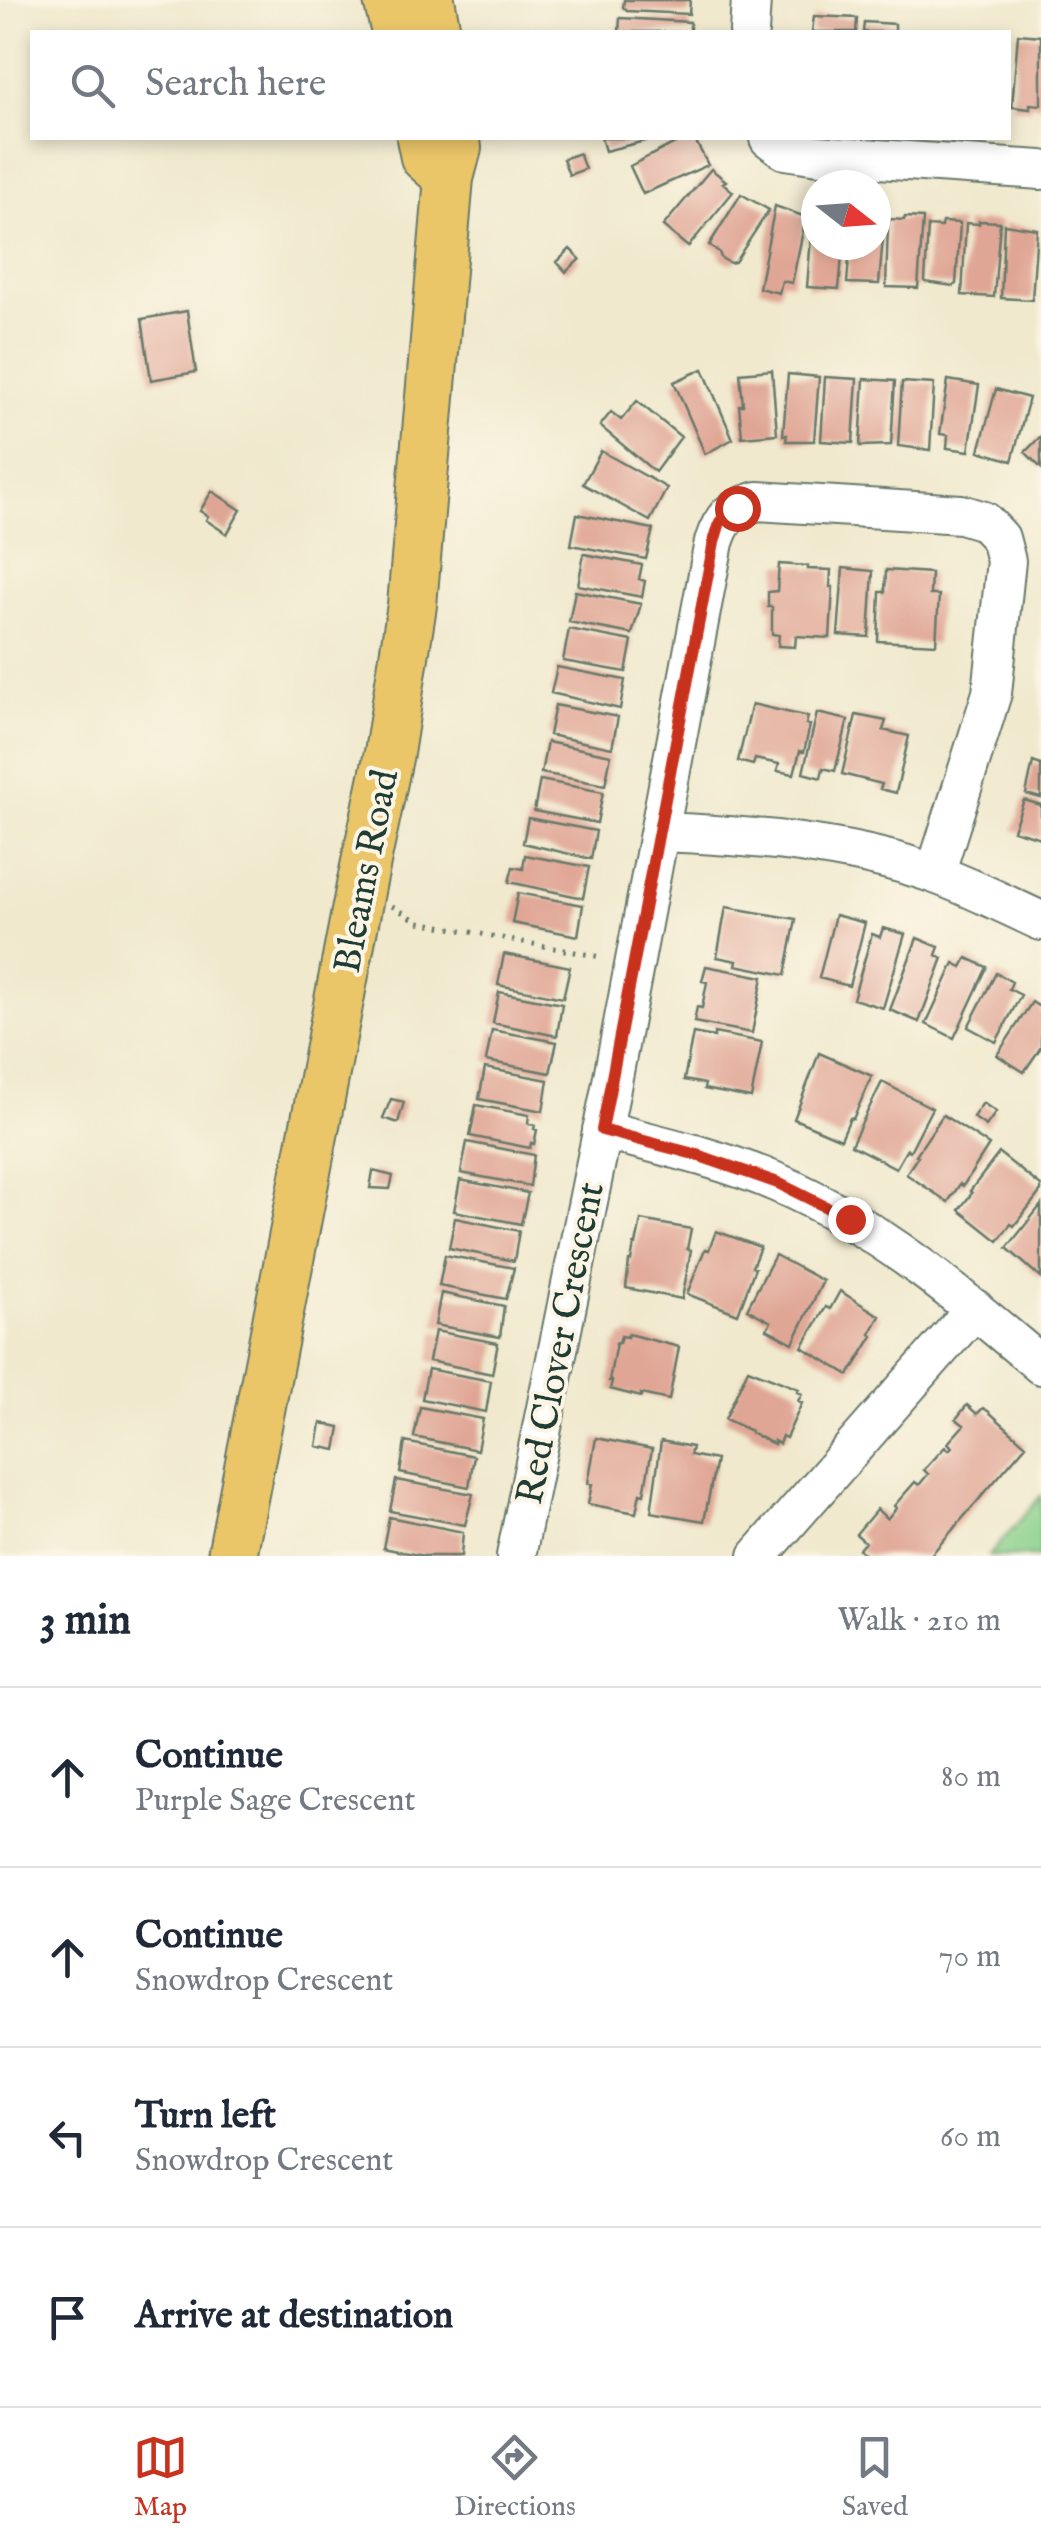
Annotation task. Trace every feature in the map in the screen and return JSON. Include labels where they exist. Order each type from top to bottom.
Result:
[{"type":"main road","points":[[388,0],[396,30]]},
{"type":"main road","points":[[430,0],[436,30]]},
{"type":"main road","name":"Bleams Road","points":[[232,1556],[392,735],[412,605],[452,158],[425,157],[421,140]]},
{"type":"street","points":[[749,30],[750,0]]},
{"type":"street","points":[[772,140],[785,150],[818,155],[1041,170]]},
{"type":"street","name":"Red Clover Crescent","points":[[516,1556],[714,542],[720,522],[737,508],[758,501],[961,514],[984,521],[1000,538],[1006,561],[992,693],[935,874]]},
{"type":"street","points":[[660,832],[773,840],[860,853],[935,874],[1041,921]]},
{"type":"street","points":[[602,1130],[694,1154],[778,1183],[850,1219],[941,1281],[1041,1366]]},
{"type":"street","points":[[758,1556],[975,1310]]},
{"type":"path","points":[[419,922],[601,957]]},
{"type":"green space","points":[[1041,1496],[1041,1556],[989,1556]]},
{"type":"building","points":[[624,0],[690,0],[689,14],[627,11]]},
{"type":"building","points":[[814,16],[857,18],[856,30],[812,30]]},
{"type":"building","points":[[620,18],[690,22],[690,30],[619,30]]},
{"type":"building","points":[[864,22],[895,24],[895,30],[863,30]]},
{"type":"building","points":[[1018,34],[1041,36],[1041,105],[1030,104],[1030,109],[1012,107]]},
{"type":"building","points":[[602,140],[649,140],[605,151]]},
{"type":"building","points":[[681,140],[695,140],[708,165],[643,194],[630,166]]},
{"type":"building","points":[[579,153],[585,169],[569,175],[563,159]]},
{"type":"building","points":[[711,169],[733,192],[688,247],[663,226]]},
{"type":"building","points":[[741,194],[769,210],[735,262],[730,263],[709,245]]},
{"type":"building","points":[[775,206],[801,215],[801,241],[792,283],[782,281],[779,293],[759,288]]},
{"type":"building","points":[[923,218],[918,288],[886,287],[887,260],[891,260],[891,219]]},
{"type":"building","points":[[942,222],[960,223],[953,286],[925,282],[928,226],[941,227]]},
{"type":"building","points":[[1000,222],[994,297],[962,295],[966,223]]},
{"type":"building","points":[[1004,224],[1037,229],[1032,300],[1001,298]]},
{"type":"building","points":[[570,249],[580,259],[566,272],[557,262]]},
{"type":"building","points":[[809,260],[842,260],[839,289],[807,287]]},
{"type":"building","points":[[849,260],[881,260],[879,284],[847,283]]},
{"type":"building","points":[[187,311],[196,372],[151,380],[142,319]]},
{"type":"building","points":[[703,369],[733,439],[705,454],[674,382]]},
{"type":"building","points":[[772,370],[777,434],[742,437],[740,373]]},
{"type":"building","points":[[788,374],[819,377],[814,441],[786,441],[787,435],[783,435]]},
{"type":"building","points":[[825,377],[857,379],[853,443],[821,441]]},
{"type":"building","points":[[864,379],[895,381],[891,445],[860,446]]},
{"type":"building","points":[[948,380],[979,385],[969,451],[947,448],[948,435],[940,434]]},
{"type":"building","points":[[902,382],[934,384],[930,450],[898,446]]},
{"type":"building","points":[[996,389],[1029,398],[1012,461],[979,451]]},
{"type":"building","points":[[637,401],[681,437],[655,472],[600,426],[611,412],[621,420]]},
{"type":"building","points":[[1041,436],[1041,468],[1025,452]]},
{"type":"building","points":[[601,451],[667,488],[650,521],[583,484]]},
{"type":"building","points":[[212,491],[241,510],[227,534],[200,511]]},
{"type":"building","points":[[577,514],[653,529],[646,559],[571,545]]},
{"type":"building","points":[[584,554],[642,565],[642,597],[578,585]]},
{"type":"building","points":[[779,564],[831,570],[830,638],[796,636],[795,647],[778,646],[779,635],[772,634],[768,592],[777,591]]},
{"type":"building","points":[[843,568],[873,571],[869,637],[838,635]]},
{"type":"building","points":[[886,570],[931,573],[930,595],[939,595],[936,644],[878,641],[880,592],[885,592]]},
{"type":"building","points":[[575,591],[641,604],[632,634],[569,622]]},
{"type":"building","points":[[569,629],[632,641],[626,672],[563,661]]},
{"type":"building","points":[[557,667],[625,680],[620,709],[551,693]]},
{"type":"building","points":[[752,704],[808,717],[804,752],[800,751],[794,774],[777,771],[779,764],[755,759],[753,765],[738,761]]},
{"type":"building","points":[[555,705],[618,717],[612,748],[549,735]]},
{"type":"building","points":[[817,713],[848,720],[835,771],[823,768],[821,778],[803,773]]},
{"type":"building","points":[[856,715],[886,721],[883,730],[909,736],[896,793],[880,789],[882,784],[842,774]]},
{"type":"building","points":[[547,742],[611,755],[605,785],[541,773]]},
{"type":"building","points":[[1033,762],[1041,765],[1041,798],[1026,794]]},
{"type":"building","points":[[540,780],[603,792],[597,823],[534,811]]},
{"type":"building","points":[[1024,800],[1041,805],[1041,838],[1013,830]]},
{"type":"building","points":[[528,818],[596,831],[591,859],[523,843]]},
{"type":"building","points":[[525,855],[589,867],[583,898],[509,882],[513,867],[523,869]]},
{"type":"building","points":[[518,893],[583,905],[578,936],[512,923]]},
{"type":"building","points":[[726,907],[796,919],[785,975],[717,957]]},
{"type":"building","points":[[835,915],[865,923],[849,986],[819,978]]},
{"type":"building","points":[[883,928],[905,934],[883,1008],[853,999],[872,934],[880,937]]},
{"type":"building","points":[[917,938],[939,947],[936,955],[943,958],[919,1022],[890,1010]]},
{"type":"building","points":[[504,954],[570,967],[563,998],[498,985]]},
{"type":"building","points":[[967,958],[987,967],[954,1038],[926,1024],[954,963],[962,967]]},
{"type":"building","points":[[706,966],[763,977],[752,1033],[694,1022],[697,1007],[702,1008]]},
{"type":"building","points":[[996,973],[1012,982],[1009,989],[1021,995],[996,1042],[968,1027]]},
{"type":"building","points":[[499,992],[562,1004],[557,1036],[493,1023]]},
{"type":"building","points":[[1032,1002],[1041,1008],[1041,1047],[1024,1072],[997,1055]]},
{"type":"building","points":[[492,1030],[557,1042],[550,1073],[486,1061]]},
{"type":"building","points":[[693,1033],[762,1042],[751,1098],[704,1089],[705,1084],[684,1080]]},
{"type":"building","points":[[819,1053],[872,1076],[841,1139],[794,1119]]},
{"type":"building","points":[[485,1068],[548,1080],[543,1111],[479,1099]]},
{"type":"building","points":[[882,1082],[932,1108],[910,1151],[907,1149],[896,1168],[851,1145]]},
{"type":"building","points":[[391,1099],[404,1102],[398,1123],[383,1118]]},
{"type":"building","points":[[983,1103],[996,1112],[986,1126],[973,1117]]},
{"type":"building","points":[[476,1105],[529,1115],[528,1123],[537,1130],[534,1144],[530,1148],[470,1136]]},
{"type":"building","points":[[943,1115],[989,1145],[948,1202],[906,1174]]},
{"type":"building","points":[[467,1142],[534,1155],[530,1186],[461,1173]]},
{"type":"building","points":[[999,1153],[1041,1186],[1041,1191],[998,1241],[959,1210]]},
{"type":"building","points":[[373,1171],[393,1176],[390,1189],[370,1188]]},
{"type":"building","points":[[460,1180],[528,1193],[521,1224],[454,1211]]},
{"type":"building","points":[[1041,1205],[1041,1278],[1007,1248]]},
{"type":"building","points":[[455,1218],[519,1231],[514,1261],[449,1248]]},
{"type":"building","points":[[641,1220],[691,1229],[682,1299],[626,1288]]},
{"type":"building","points":[[716,1231],[760,1247],[738,1314],[687,1294]]},
{"type":"building","points":[[445,1255],[514,1268],[506,1299],[439,1286]]},
{"type":"building","points":[[775,1255],[823,1281],[793,1343],[767,1329],[771,1322],[747,1309]]},
{"type":"building","points":[[840,1291],[880,1316],[870,1334],[873,1336],[849,1375],[802,1347]]},
{"type":"building","points":[[441,1293],[504,1306],[500,1337],[435,1325]]},
{"type":"building","points":[[435,1331],[498,1343],[492,1374],[429,1361]]},
{"type":"building","points":[[628,1334],[679,1347],[669,1400],[610,1389],[616,1343]]},
{"type":"building","points":[[428,1369],[491,1381],[486,1412],[422,1399]]},
{"type":"building","points":[[748,1369],[799,1389],[797,1392],[802,1394],[798,1401],[802,1403],[786,1438],[782,1436],[779,1444],[725,1419]]},
{"type":"building","points":[[967,1405],[977,1414],[983,1408],[988,1411],[1026,1445],[930,1556],[867,1556],[859,1549],[865,1542],[856,1534],[877,1509],[887,1519],[915,1482],[919,1485],[928,1474],[924,1470],[945,1447],[952,1447],[948,1443],[964,1425],[956,1419]]},
{"type":"building","points":[[420,1407],[483,1419],[477,1450],[414,1437]]},
{"type":"building","points":[[321,1423],[340,1427],[336,1450],[317,1446]]},
{"type":"building","points":[[596,1438],[652,1449],[644,1494],[640,1493],[636,1513],[588,1504]]},
{"type":"building","points":[[661,1441],[692,1447],[690,1455],[716,1460],[704,1521],[651,1512]]},
{"type":"building","points":[[405,1442],[474,1456],[469,1487],[400,1473]]},
{"type":"building","points":[[396,1480],[473,1494],[465,1525],[390,1511]]},
{"type":"building","points":[[389,1517],[463,1532],[461,1556],[423,1556],[383,1548]]},
{"type":"route","points":[[737,508],[720,522],[714,542],[602,1130],[694,1154],[778,1183],[850,1219]]}]
